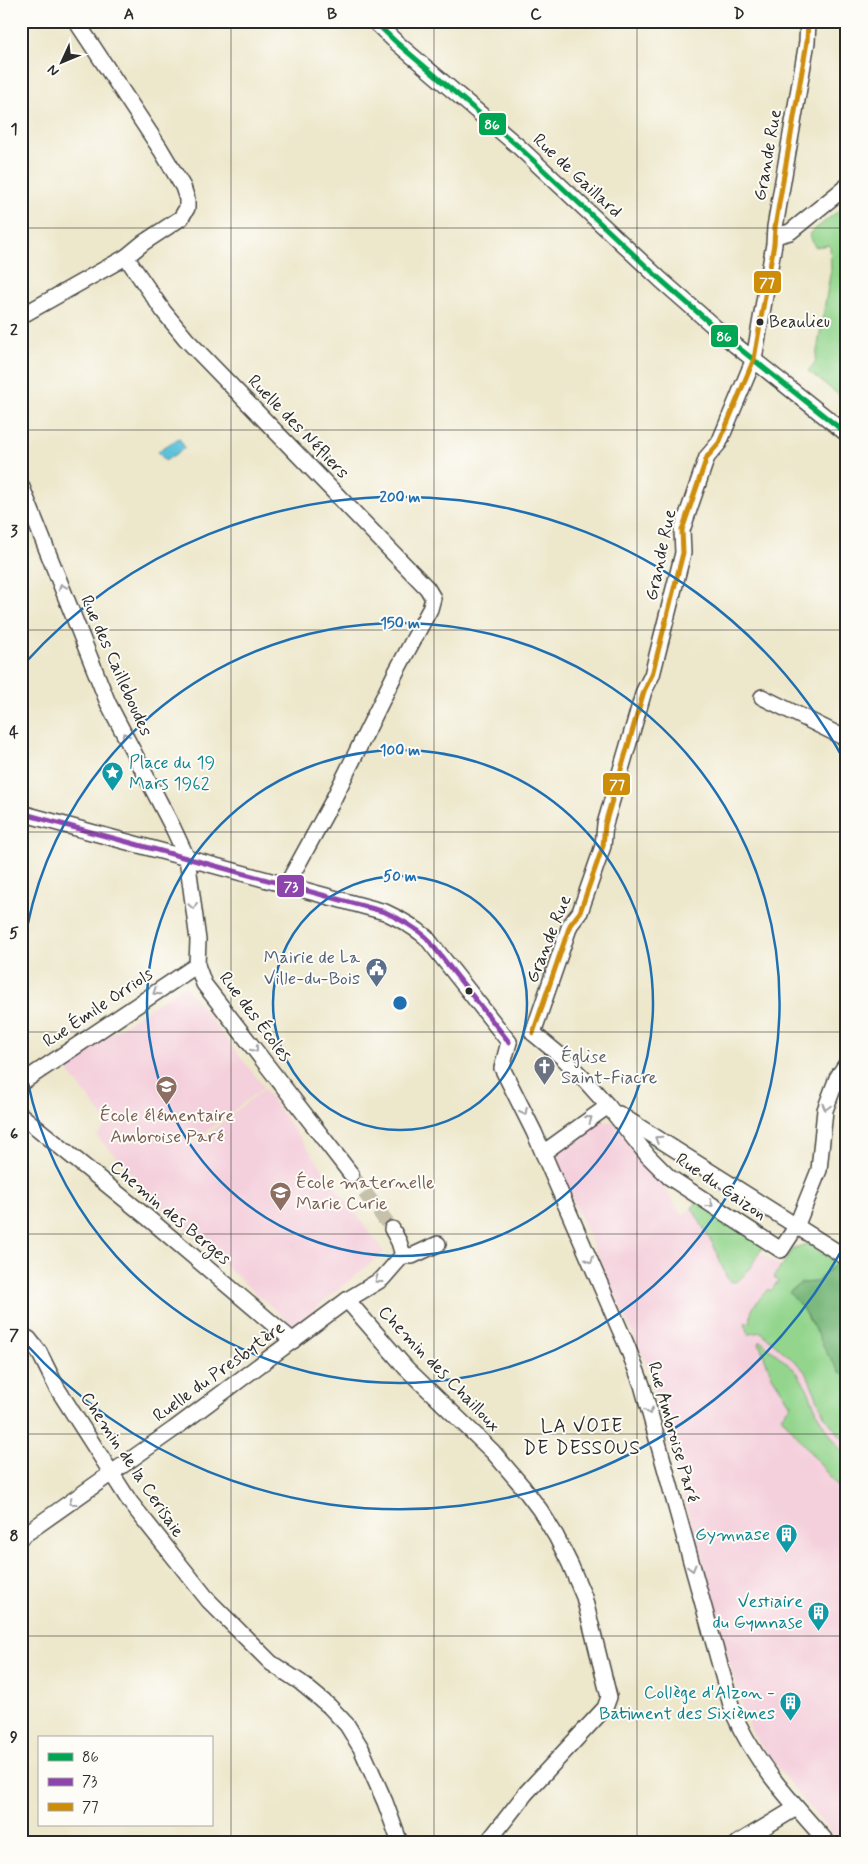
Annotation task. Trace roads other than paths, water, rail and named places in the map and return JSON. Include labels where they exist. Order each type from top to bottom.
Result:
[{"type":"street","points":[[21,316],[126,257],[143,243],[181,218],[187,208],[183,187],[161,150],[76,21]]},
{"type":"street","name":"Rue de Gaillard","points":[[374,21],[397,43],[519,147],[661,280],[806,403],[847,434]]},
{"type":"street","name":"Grande Rue","points":[[533,1033],[570,926],[580,912],[604,842],[605,824],[644,691],[652,675],[683,553],[682,530],[707,457],[719,443],[754,359],[775,236],[776,218],[807,42],[808,21]]},
{"type":"street","points":[[775,236],[790,232],[847,186]]},
{"type":"street","name":"Ruelle des Néfliers","points":[[126,257],[164,312],[186,339],[313,469],[434,598],[332,802],[286,886]]},
{"type":"street","name":"Rue des Cailleboudes","points":[[21,485],[108,703],[187,858]]},
{"type":"street","points":[[762,697],[847,740]]},
{"type":"street","points":[[21,813],[156,848],[286,886],[385,912],[411,925],[426,937],[509,1042],[533,1033]]},
{"type":"street","points":[[156,848],[173,828]]},
{"type":"street","name":"Rue des Écoles","points":[[187,858],[198,940],[197,965],[204,984],[351,1174]]},
{"type":"street","name":"Rue Émile Orriols","points":[[21,1083],[197,965]]},
{"type":"street","name":"Rue du Gaizon","points":[[533,1033],[562,1057],[608,1106],[648,1156],[669,1177],[781,1250],[796,1227]]},
{"type":"street","name":"Rue Ambroise Paré","points":[[509,1042],[502,1068],[542,1153],[627,1346],[642,1385],[732,1712],[742,1735],[796,1808],[828,1843]]},
{"type":"street","points":[[796,1227],[819,1170],[824,1110],[842,1080],[847,1063]]},
{"type":"street","points":[[542,1153],[608,1106]]},
{"type":"street","name":"Rue du Gaizon","points":[[608,1106],[847,1258]]},
{"type":"street","name":"Chemin des Berges","points":[[21,1115],[148,1218],[293,1341]]},
{"type":"street","points":[[392,1229],[400,1242],[403,1255],[412,1256],[438,1244]]},
{"type":"street","name":"Ruelle du Presbytère","points":[[21,1537],[229,1389],[347,1300],[382,1279],[403,1255]]},
{"type":"street","name":"Chemin des Chailloux","points":[[347,1300],[406,1368],[486,1446],[522,1486],[556,1536],[584,1597],[609,1697],[605,1708],[526,1793],[487,1843]]},
{"type":"street","name":"Chemin de la Cerisaie","points":[[21,1336],[29,1339],[39,1352],[57,1388],[130,1502],[209,1601],[270,1663],[300,1682],[329,1706],[347,1725],[361,1748],[385,1802],[400,1843]]},
{"type":"street","points":[[738,1843],[796,1808]]},
{"type":"water","points":[[179,438],[185,448],[165,461],[158,451]]},
{"type":"tunnel","points":[[351,1174],[392,1229]]},
{"type":"place","name":"Beaulieu","points":[[760,322]]},
{"type":"place","name":"Place du 19 Mars 1962","points":[[113,792]]},
{"type":"place","name":"Mairie de La Ville-du-Bois","points":[[376,987]]},
{"type":"place","name":"Église Saint-Fiacre","points":[[545,1086]]},
{"type":"place","name":"École élémentaire Ambroise Paré","points":[[167,1105]]},
{"type":"place","name":"École maternelle Marie Curie","points":[[280,1212]]},
{"type":"place","name":"Gymnase","points":[[786,1554]]},
{"type":"place","name":"Vestiaire du Gymnase","points":[[819,1631]]},
{"type":"place","name":"Collège d'Alzon - Batiment des Sixièmes","points":[[791,1722]]},
{"type":"district","name":"LA VOIE DE DESSOUS","points":[[582,1437]]}]
